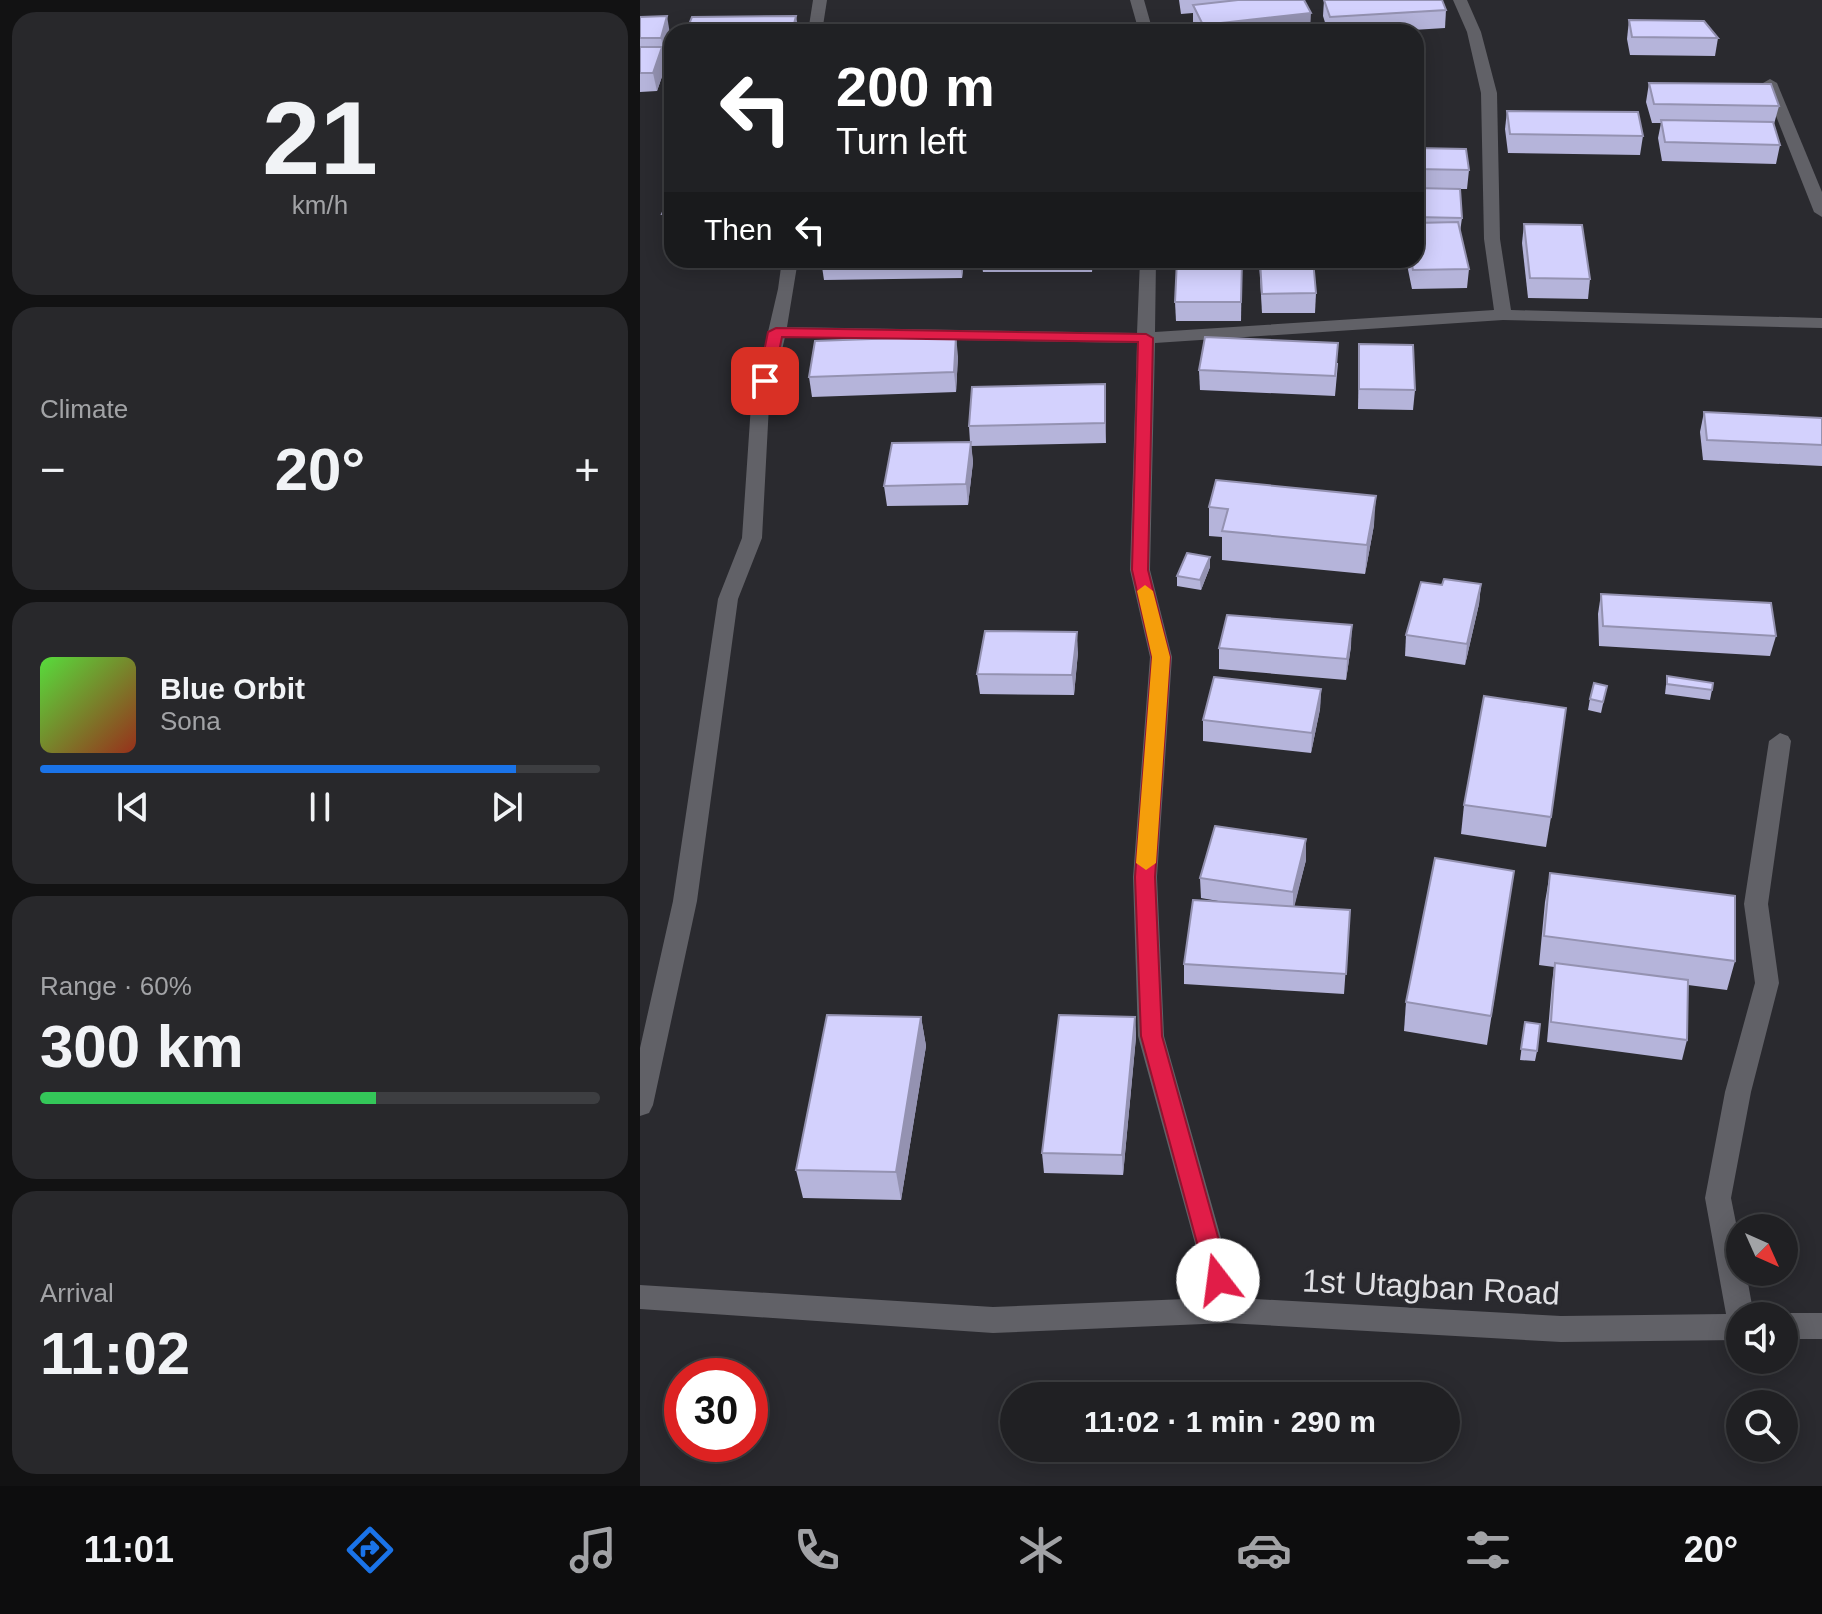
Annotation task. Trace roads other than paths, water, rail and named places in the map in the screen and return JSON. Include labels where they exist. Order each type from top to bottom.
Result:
[{"type":"street","points":[[816,24],[820,0]]},
{"type":"street","points":[[1137,0],[1144,24]]},
{"type":"street","points":[[1460,0],[1474,32],[1489,93],[1492,239],[1503,315]]},
{"type":"street","points":[[1770,83],[1822,212]]},
{"type":"street","points":[[640,1105],[685,901],[728,599],[752,538],[760,405],[788,268]]},
{"type":"street","points":[[1148,268],[1140,570],[1161,657],[1145,877],[1151,1036],[1227,1310]]},
{"type":"street","points":[[776,332],[1146,338],[1503,315],[1822,323]]},
{"type":"street","points":[[1737,1302],[1718,1198],[1738,1092],[1767,983],[1756,904],[1780,741]]},
{"type":"street","name":"1st Utagban Road","points":[[640,1297],[993,1320],[1227,1310],[1561,1329],[1726,1327]]},
{"type":"street","points":[[1798,1326],[1822,1326]]}]
